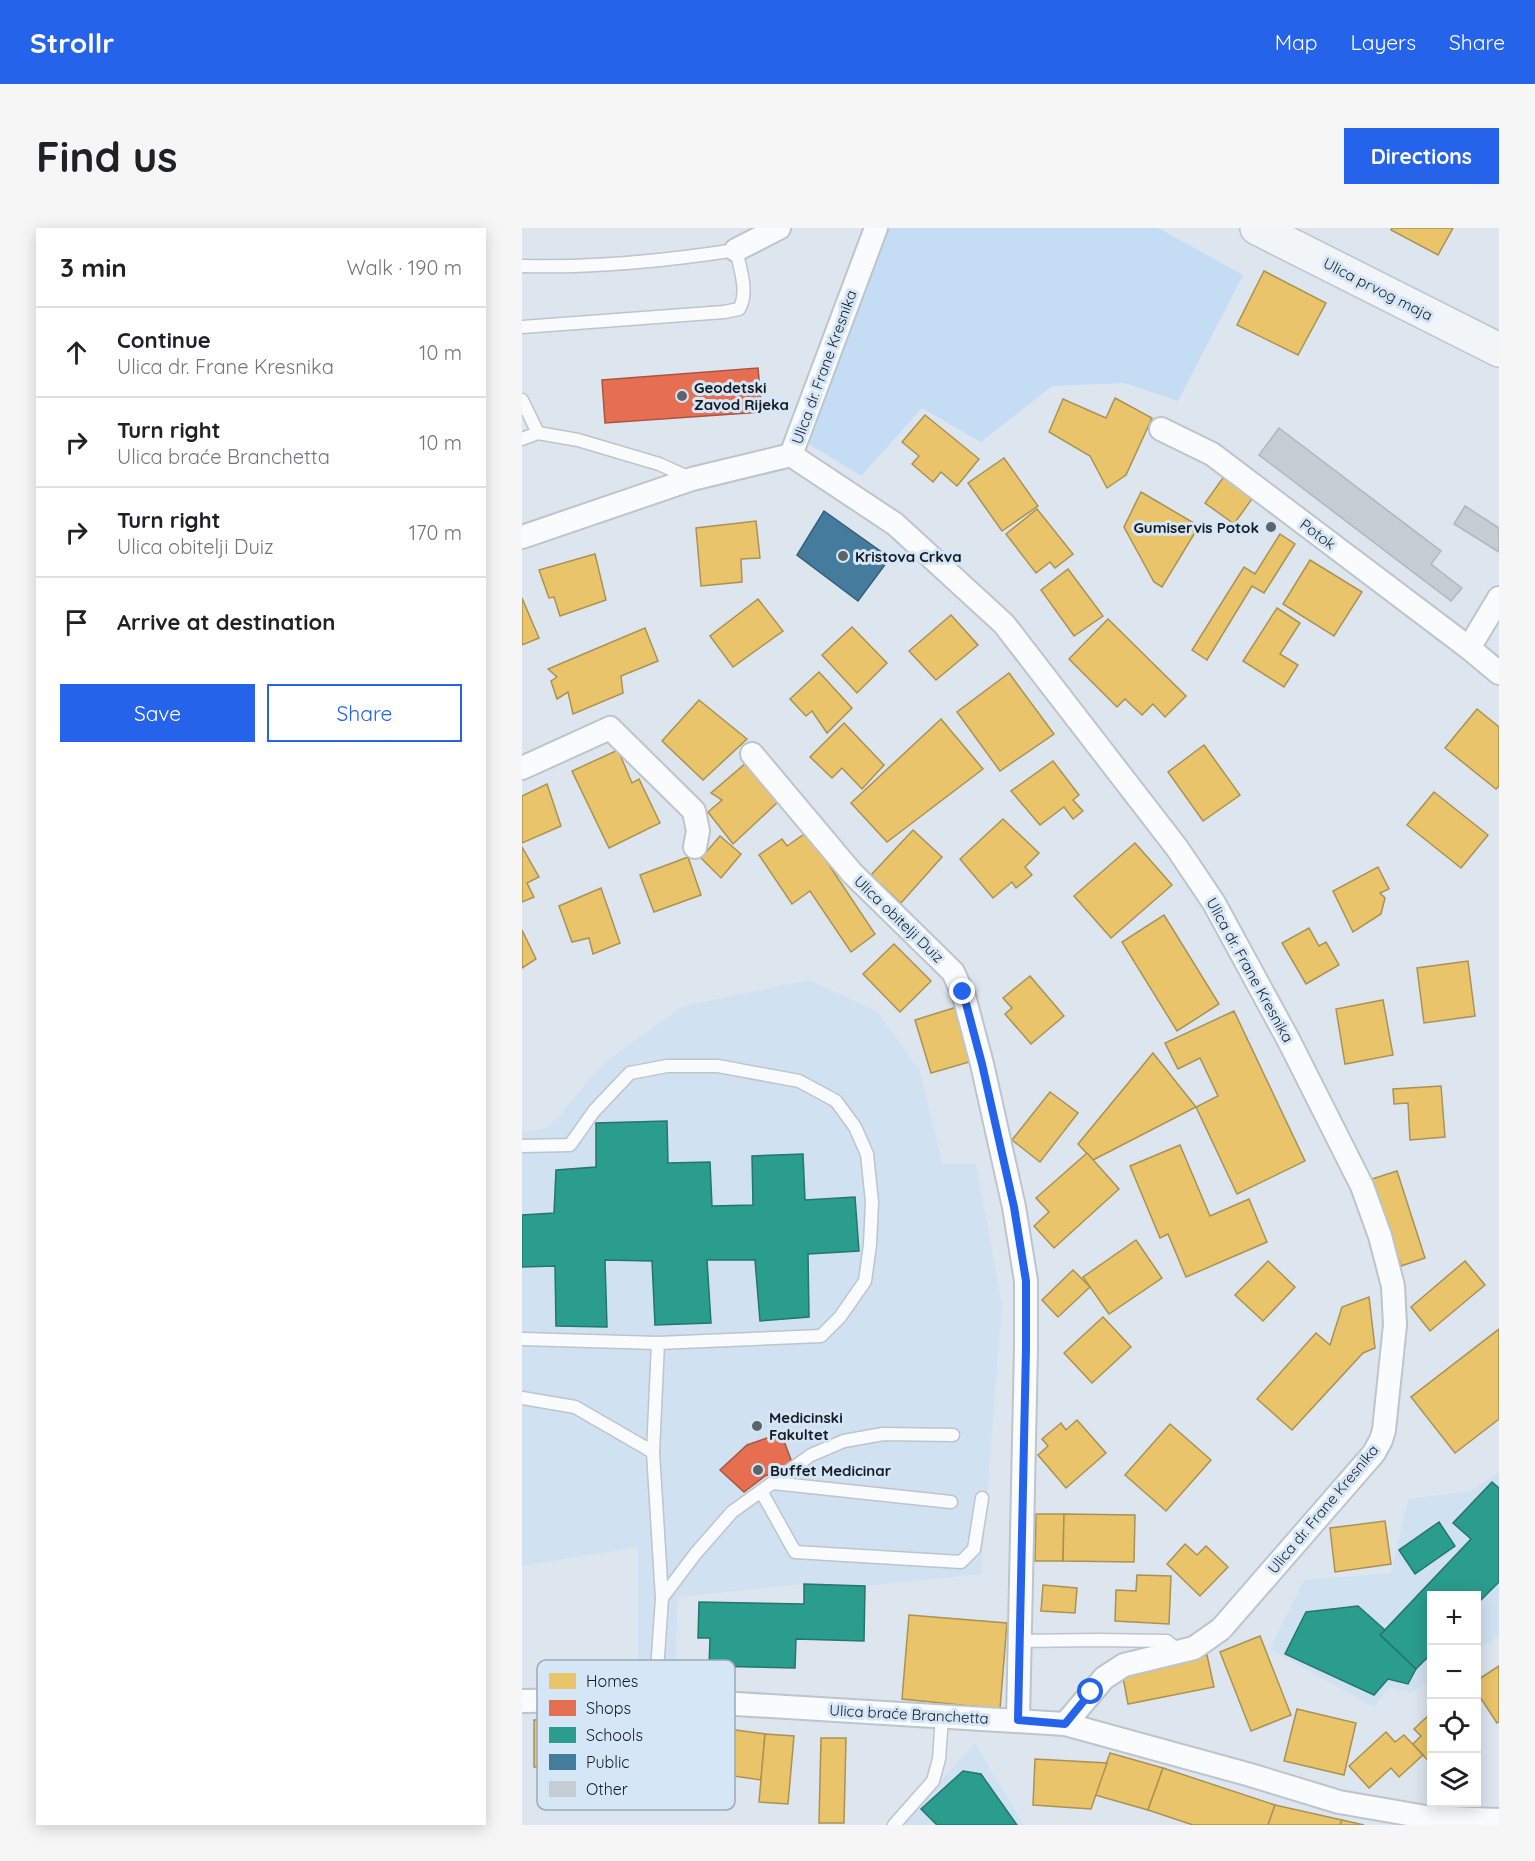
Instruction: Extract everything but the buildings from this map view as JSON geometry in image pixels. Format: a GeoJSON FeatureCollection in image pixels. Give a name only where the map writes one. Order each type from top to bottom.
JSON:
{"type":"FeatureCollection","features":[{"type":"Feature","properties":{"kind":"main road","name":"Ulica prvog maja"},"geometry":{"type":"LineString","coordinates":[[1257,228],[1499,350]]}},
{"type":"Feature","properties":{"kind":"street"},"geometry":{"type":"LineString","coordinates":[[736,250],[779,228]]}},
{"type":"Feature","properties":{"kind":"street","name":"Ulica dr. Frane Kresnika"},"geometry":{"type":"LineString","coordinates":[[876,228],[791,454],[895,524],[1004,624],[1177,848],[1214,903],[1288,1040],[1362,1186],[1380,1236],[1393,1286],[1395,1325],[1382,1440],[1374,1453],[1221,1629],[1194,1648],[1124,1665],[1104,1678],[1065,1724]]}},
{"type":"Feature","properties":{"kind":"street","name":"Potok"},"geometry":{"type":"LineString","coordinates":[[1161,429],[1212,454],[1499,674]]}},
{"type":"Feature","properties":{"kind":"street"},"geometry":{"type":"LineString","coordinates":[[522,537],[692,479],[791,454]]}},
{"type":"Feature","properties":{"kind":"street"},"geometry":{"type":"LineString","coordinates":[[1468,648],[1499,598]]}},
{"type":"Feature","properties":{"kind":"street"},"geometry":{"type":"LineString","coordinates":[[522,768],[610,728],[694,811],[698,831],[695,847]]}},
{"type":"Feature","properties":{"kind":"street","name":"Ulica obitelji Duiz"},"geometry":{"type":"LineString","coordinates":[[752,754],[852,873],[953,972],[964,996],[1012,1196],[1026,1281],[1018,1720]]}},
{"type":"Feature","properties":{"kind":"street","name":"Ulica braće Branchetta"},"geometry":{"type":"LineString","coordinates":[[522,1701],[537,1701]]}},
{"type":"Feature","properties":{"kind":"street","name":"Ulica braće Branchetta"},"geometry":{"type":"LineString","coordinates":[[735,1704],[1065,1724],[1340,1802],[1426,1817],[1499,1820]]}},
{"type":"Feature","properties":{"kind":"lane"},"geometry":{"type":"LineString","coordinates":[[522,266],[570,267],[671,260],[736,250],[742,281],[743,302],[739,309],[522,327]]}},
{"type":"Feature","properties":{"kind":"lane"},"geometry":{"type":"LineString","coordinates":[[522,400],[538,433]]}},
{"type":"Feature","properties":{"kind":"lane"},"geometry":{"type":"LineString","coordinates":[[522,439],[538,433],[578,440],[660,464],[692,479]]}},
{"type":"Feature","properties":{"kind":"lane"},"geometry":{"type":"LineString","coordinates":[[522,1146],[570,1145],[594,1111],[630,1073],[667,1066],[718,1066],[799,1081],[836,1101],[855,1127],[867,1154],[872,1202],[870,1245],[865,1281],[840,1317],[821,1336],[658,1343],[522,1340]]}},
{"type":"Feature","properties":{"kind":"lane"},"geometry":{"type":"LineString","coordinates":[[658,1343],[653,1452],[662,1598],[658,1660]]}},
{"type":"Feature","properties":{"kind":"lane"},"geometry":{"type":"LineString","coordinates":[[522,1398],[575,1407],[653,1452]]}},
{"type":"Feature","properties":{"kind":"lane"},"geometry":{"type":"LineString","coordinates":[[662,1598],[696,1553],[732,1512],[811,1455],[844,1440],[883,1434],[953,1436]]}},
{"type":"Feature","properties":{"kind":"lane"},"geometry":{"type":"LineString","coordinates":[[773,1483],[951,1502]]}},
{"type":"Feature","properties":{"kind":"lane"},"geometry":{"type":"LineString","coordinates":[[761,1491],[795,1552],[961,1562],[974,1549],[982,1498]]}},
{"type":"Feature","properties":{"kind":"lane"},"geometry":{"type":"LineString","coordinates":[[1019,1641],[1167,1641],[1176,1652]]}},
{"type":"Feature","properties":{"kind":"lane"},"geometry":{"type":"LineString","coordinates":[[894,1825],[933,1781],[939,1759],[942,1717]]}},
{"type":"Feature","properties":{"kind":"shaded area"},"geometry":{"type":"Polygon","coordinates":[[[888,228],[1158,228],[1243,275],[1178,401],[1125,383],[1052,386],[981,442],[922,408],[861,476],[807,443],[888,228]]]}},
{"type":"Feature","properties":{"kind":"shaded area","name":"Medicinski Fakultet"},"geometry":{"type":"Polygon","coordinates":[[[808,980],[877,1011],[920,1071],[942,1164],[976,1164],[1002,1305],[981,1574],[865,1586],[804,1584],[678,1597],[676,1660],[638,1660],[638,1547],[522,1566],[522,1132],[548,1128],[605,1062],[683,1006],[808,980]]]}},
{"type":"Feature","properties":{"kind":"shaded area"},"geometry":{"type":"Polygon","coordinates":[[[1499,1472],[1499,1636],[1481,1647],[1481,1591],[1427,1591],[1427,1683],[1412,1692],[1389,1687],[1374,1707],[1270,1649],[1304,1580],[1391,1573],[1408,1499],[1471,1491],[1499,1472]]]}},
{"type":"Feature","properties":{"kind":"shaded area"},"geometry":{"type":"Polygon","coordinates":[[[975,1743],[1024,1825],[900,1825],[975,1743]]]}},
{"type":"Feature","properties":{"kind":"place","name":"Geodetski Zavod Rijeka"},"geometry":{"type":"Point","coordinates":[682,396]}},
{"type":"Feature","properties":{"kind":"place","name":"Gumiservis Potok"},"geometry":{"type":"Point","coordinates":[1271,527]}},
{"type":"Feature","properties":{"kind":"place","name":"Kristova Crkva"},"geometry":{"type":"Point","coordinates":[843,556]}},
{"type":"Feature","properties":{"kind":"place","name":"Medicinski Fakultet"},"geometry":{"type":"Point","coordinates":[757,1426]}},
{"type":"Feature","properties":{"kind":"place","name":"Buffet Medicinar"},"geometry":{"type":"Point","coordinates":[758,1470]}},
{"type":"Feature","properties":{"kind":"route"},"geometry":{"type":"LineString","coordinates":[[963,992],[982,1064],[1014,1207],[1026,1281],[1018,1720],[1065,1724],[1091,1692]]}}]}
